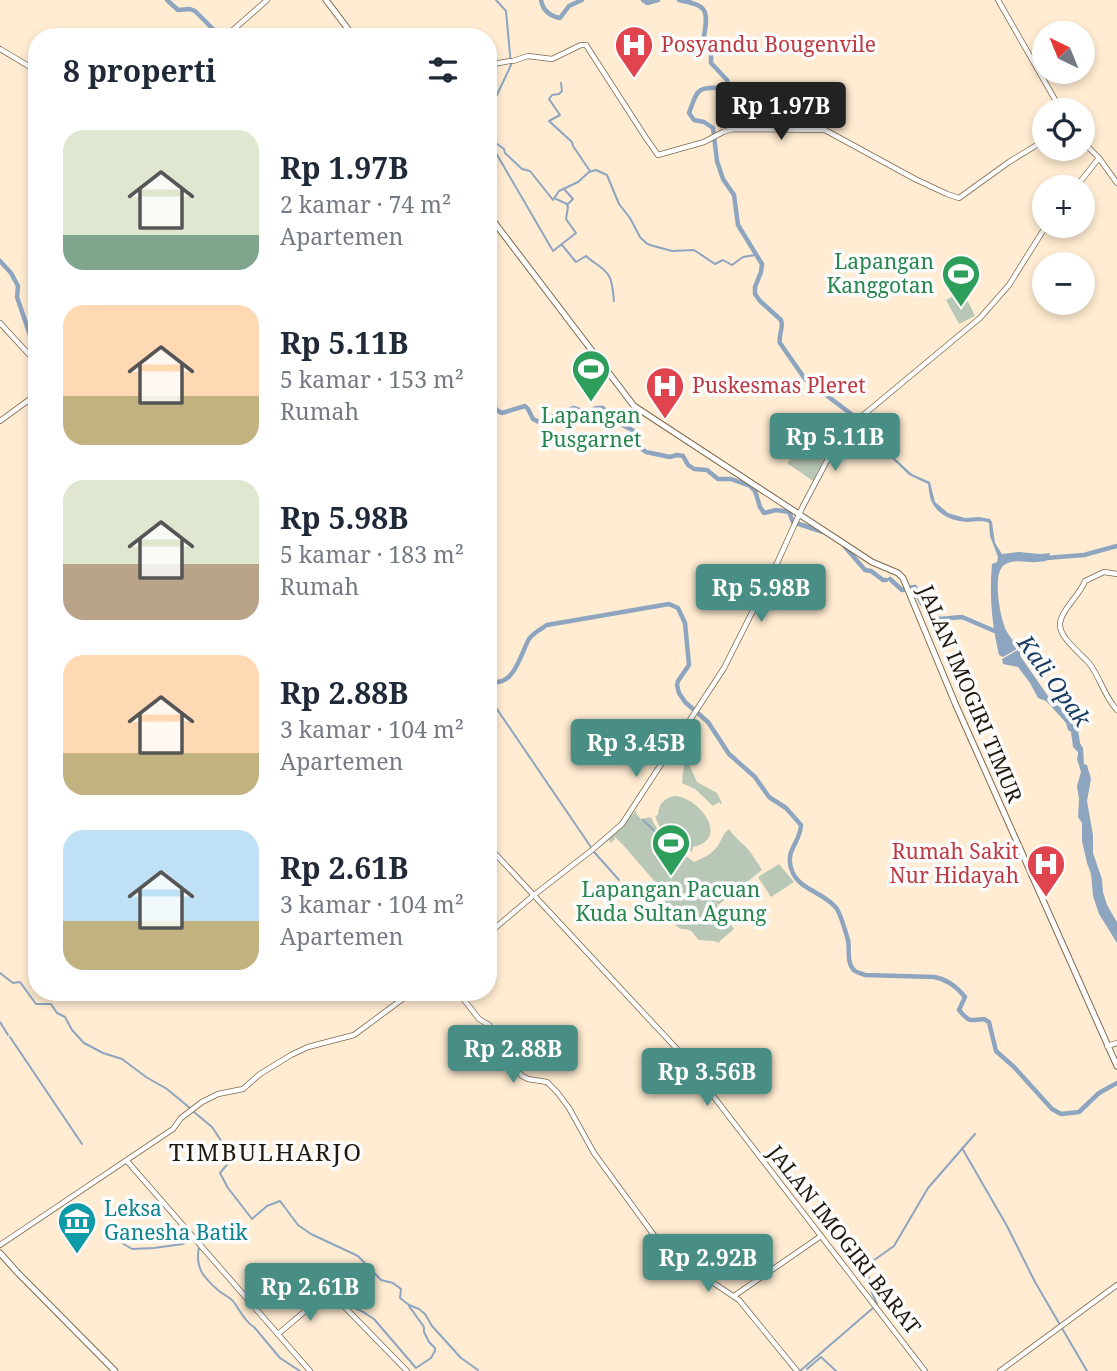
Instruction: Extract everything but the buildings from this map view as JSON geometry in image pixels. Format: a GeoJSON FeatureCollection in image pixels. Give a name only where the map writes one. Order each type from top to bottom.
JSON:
{"type":"FeatureCollection","features":[{"type":"Feature","properties":{"kind":"main road"},"geometry":{"type":"LineString","coordinates":[[235,28],[267,0]]}},
{"type":"Feature","properties":{"kind":"main road"},"geometry":{"type":"LineString","coordinates":[[326,0],[347,28]]}},
{"type":"Feature","properties":{"kind":"main road"},"geometry":{"type":"LineString","coordinates":[[998,0],[1054,98]]}},
{"type":"Feature","properties":{"kind":"main road"},"geometry":{"type":"LineString","coordinates":[[497,63],[528,56],[552,59],[586,45],[659,155],[740,128],[825,130],[915,179],[959,198],[1032,148]]}},
{"type":"Feature","properties":{"kind":"main road"},"geometry":{"type":"LineString","coordinates":[[0,49],[28,66]]}},
{"type":"Feature","properties":{"kind":"main road"},"geometry":{"type":"LineString","coordinates":[[1095,154],[1117,183]]}},
{"type":"Feature","properties":{"kind":"main road"},"geometry":{"type":"LineString","coordinates":[[1086,175],[1099,158]]}},
{"type":"Feature","properties":{"kind":"main road","name":"JALAN IMOGIRI TIMUR"},"geometry":{"type":"LineString","coordinates":[[497,226],[634,406],[797,520],[900,575],[907,584],[955,703],[1117,1066]]}},
{"type":"Feature","properties":{"kind":"main road"},"geometry":{"type":"LineString","coordinates":[[497,926],[622,824],[724,668],[836,443],[844,433],[979,318],[1009,285],[1038,238]]}},
{"type":"Feature","properties":{"kind":"main road"},"geometry":{"type":"LineString","coordinates":[[0,323],[28,353]]}},
{"type":"Feature","properties":{"kind":"main road"},"geometry":{"type":"LineString","coordinates":[[0,421],[28,401]]}},
{"type":"Feature","properties":{"kind":"main road"},"geometry":{"type":"LineString","coordinates":[[1117,574],[1106,572],[1085,581],[1061,619],[1060,626],[1064,636],[1090,665],[1117,710]]}},
{"type":"Feature","properties":{"kind":"main road","name":"JALAN IMOGIRI BARAT"},"geometry":{"type":"LineString","coordinates":[[497,856],[677,1049],[925,1371]]}},
{"type":"Feature","properties":{"kind":"main road"},"geometry":{"type":"LineString","coordinates":[[0,1245],[173,1129],[181,1118],[194,1108],[218,1094],[244,1088],[260,1074],[294,1053],[363,1030],[400,1001]]}},
{"type":"Feature","properties":{"kind":"main road"},"geometry":{"type":"LineString","coordinates":[[465,1001],[480,1020],[489,1026],[497,1045],[522,1076],[547,1082],[561,1097],[594,1153],[672,1260],[706,1278],[742,1303],[797,1371]]}},
{"type":"Feature","properties":{"kind":"main road"},"geometry":{"type":"LineString","coordinates":[[1107,1046],[1117,1043]]}},
{"type":"Feature","properties":{"kind":"main road"},"geometry":{"type":"LineString","coordinates":[[127,1161],[310,1371]]}},
{"type":"Feature","properties":{"kind":"main road"},"geometry":{"type":"LineString","coordinates":[[734,1296],[821,1236]]}},
{"type":"Feature","properties":{"kind":"main road"},"geometry":{"type":"LineString","coordinates":[[0,1252],[115,1371]]}},
{"type":"Feature","properties":{"kind":"main road"},"geometry":{"type":"LineString","coordinates":[[1000,1371],[1117,1285]]}},
{"type":"Feature","properties":{"kind":"main road"},"geometry":{"type":"LineString","coordinates":[[278,1334],[330,1291],[407,1371]]}},
{"type":"Feature","properties":{"kind":"green space","name":"Lapangan Kanggotan"},"geometry":{"type":"Polygon","coordinates":[[[963,291],[975,316],[959,324],[946,300],[963,291]]]}},
{"type":"Feature","properties":{"kind":"green space"},"geometry":{"type":"Polygon","coordinates":[[[809,449],[824,459],[813,481],[787,463],[799,450],[809,449]]]}},
{"type":"Feature","properties":{"kind":"green space"},"geometry":{"type":"Polygon","coordinates":[[[686,757],[697,782],[717,793],[721,804],[720,802],[713,806],[695,789],[682,783],[686,757]]]}},
{"type":"Feature","properties":{"kind":"green space"},"geometry":{"type":"Polygon","coordinates":[[[674,796],[693,803],[707,818],[710,827],[710,836],[704,843],[693,847],[692,852],[669,839],[655,816],[658,815],[662,802],[674,796]]]}},
{"type":"Feature","properties":{"kind":"green space"},"geometry":{"type":"Polygon","coordinates":[[[636,810],[641,819],[651,817],[664,838],[694,862],[713,851],[729,829],[748,849],[762,870],[718,905],[708,892],[734,929],[719,943],[699,940],[690,931],[675,925],[670,917],[672,915],[663,904],[665,902],[662,890],[614,836],[615,839],[611,843],[609,840],[594,850],[636,810]]]}},
{"type":"Feature","properties":{"kind":"green space"},"geometry":{"type":"Polygon","coordinates":[[[779,864],[794,882],[771,897],[758,877],[779,864]]]}},
{"type":"Feature","properties":{"kind":"water"},"geometry":{"type":"Polygon","coordinates":[[[855,414],[865,423],[875,440],[912,474],[930,482],[935,502],[948,513],[965,518],[990,519],[995,543],[1002,554],[1050,553],[1048,560],[1012,562],[1000,570],[998,596],[1001,616],[1007,632],[1020,647],[1003,657],[999,655],[991,587],[992,564],[997,562],[998,557],[990,536],[989,523],[951,519],[941,513],[931,500],[928,484],[909,475],[867,434],[855,414]]]}},
{"type":"Feature","properties":{"kind":"water"},"geometry":{"type":"Polygon","coordinates":[[[1021,648],[1024,651],[1020,654],[1021,657],[1050,699],[1078,729],[1084,764],[1087,765],[1091,779],[1087,801],[1093,853],[1107,905],[1117,922],[1117,943],[1099,914],[1093,896],[1091,874],[1082,841],[1082,823],[1078,817],[1077,786],[1081,772],[1071,732],[1046,701],[1038,698],[1018,667],[1003,664],[1002,659],[1021,648]]]}},
{"type":"Feature","properties":{"kind":"waterway"},"geometry":{"type":"LineString","coordinates":[[167,0],[178,10],[195,11],[212,28]]}},
{"type":"Feature","properties":{"kind":"waterway"},"geometry":{"type":"LineString","coordinates":[[496,0],[506,11],[511,65],[497,95]]}},
{"type":"Feature","properties":{"kind":"waterway"},"geometry":{"type":"LineString","coordinates":[[541,0],[548,12],[560,18],[569,6],[582,0]]}},
{"type":"Feature","properties":{"kind":"waterway"},"geometry":{"type":"LineString","coordinates":[[643,0],[647,3],[658,0]]}},
{"type":"Feature","properties":{"kind":"waterway"},"geometry":{"type":"LineString","coordinates":[[679,0],[695,4],[704,10],[704,36],[711,48],[711,63],[728,83],[723,88],[700,91],[694,98],[689,113],[694,120],[713,128],[717,161],[723,179],[734,195],[738,225],[762,264],[755,294],[781,320],[780,343],[805,379],[859,420]]}},
{"type":"Feature","properties":{"kind":"waterway"},"geometry":{"type":"LineString","coordinates":[[561,83],[562,91],[549,99],[560,115],[549,121],[572,142],[590,171]]}},
{"type":"Feature","properties":{"kind":"waterway"},"geometry":{"type":"LineString","coordinates":[[497,144],[522,169],[530,171],[553,200],[559,191],[578,182],[589,172],[596,170],[607,175],[619,204],[640,237],[650,245],[672,251],[694,250],[715,264],[723,260],[732,265],[743,257],[755,255]]}},
{"type":"Feature","properties":{"kind":"waterway"},"geometry":{"type":"LineString","coordinates":[[497,155],[553,251],[576,233],[566,219],[567,205],[573,199],[564,189]]}},
{"type":"Feature","properties":{"kind":"waterway"},"geometry":{"type":"LineString","coordinates":[[556,199],[567,204]]}},
{"type":"Feature","properties":{"kind":"waterway"},"geometry":{"type":"LineString","coordinates":[[562,245],[576,262],[586,256],[604,270],[611,282],[614,301]]}},
{"type":"Feature","properties":{"kind":"waterway"},"geometry":{"type":"LineString","coordinates":[[0,261],[18,286],[17,297],[28,329]]}},
{"type":"Feature","properties":{"kind":"waterway"},"geometry":{"type":"LineString","coordinates":[[497,410],[502,413],[525,406],[533,419],[539,422],[573,408],[586,412],[603,408],[617,422],[634,431],[646,452],[670,457],[683,456],[694,469],[707,470],[718,479],[731,479],[750,486],[755,491],[764,513],[776,510],[789,512],[793,522],[823,532]]}},
{"type":"Feature","properties":{"kind":"waterway","name":"Kali Opak"},"geometry":{"type":"LineString","coordinates":[[1046,558],[1084,555],[1117,546]]}},
{"type":"Feature","properties":{"kind":"waterway"},"geometry":{"type":"LineString","coordinates":[[845,547],[865,570],[886,580]]}},
{"type":"Feature","properties":{"kind":"waterway"},"geometry":{"type":"LineString","coordinates":[[890,579],[902,590],[907,589]]}},
{"type":"Feature","properties":{"kind":"waterway"},"geometry":{"type":"LineString","coordinates":[[909,588],[915,587],[918,595]]}},
{"type":"Feature","properties":{"kind":"waterway"},"geometry":{"type":"LineString","coordinates":[[918,596],[922,604],[939,619],[962,617],[997,632]]}},
{"type":"Feature","properties":{"kind":"waterway"},"geometry":{"type":"LineString","coordinates":[[497,682],[510,676],[529,639],[547,625],[669,604],[678,608],[685,623],[689,665],[678,681],[679,693],[685,702],[708,722],[729,754],[755,777],[769,797],[786,808],[801,825],[791,852],[792,871],[800,883],[837,909],[848,940],[852,968],[865,975],[934,977],[951,984],[965,997],[959,1010],[970,1020],[984,1019],[989,1022],[996,1051],[1052,1109],[1061,1114],[1079,1112],[1099,1093],[1117,1083]]}},
{"type":"Feature","properties":{"kind":"waterway"},"geometry":{"type":"LineString","coordinates":[[497,709],[595,853],[619,880]]}},
{"type":"Feature","properties":{"kind":"waterway"},"geometry":{"type":"LineString","coordinates":[[643,820],[678,850]]}},
{"type":"Feature","properties":{"kind":"waterway"},"geometry":{"type":"LineString","coordinates":[[0,973],[13,983],[20,982],[28,993]]}},
{"type":"Feature","properties":{"kind":"waterway"},"geometry":{"type":"LineString","coordinates":[[34,1001],[36,1004],[51,1004],[57,1013],[65,1017],[84,1043],[122,1059],[190,1108]]}},
{"type":"Feature","properties":{"kind":"waterway"},"geometry":{"type":"LineString","coordinates":[[0,1022],[8,1035]]}},
{"type":"Feature","properties":{"kind":"waterway"},"geometry":{"type":"LineString","coordinates":[[10,1037],[82,1144]]}},
{"type":"Feature","properties":{"kind":"waterway"},"geometry":{"type":"LineString","coordinates":[[194,1112],[212,1127],[222,1142],[231,1147],[235,1155],[220,1173],[252,1219],[267,1206],[280,1201],[298,1225],[358,1256],[381,1280],[393,1283],[401,1289],[400,1298],[425,1314],[432,1326],[461,1358],[478,1370]]}},
{"type":"Feature","properties":{"kind":"waterway"},"geometry":{"type":"LineString","coordinates":[[877,1304],[870,1288],[867,1265],[894,1246],[928,1188],[975,1134]]}},
{"type":"Feature","properties":{"kind":"waterway"},"geometry":{"type":"LineString","coordinates":[[962,1148],[1087,1371]]}},
{"type":"Feature","properties":{"kind":"waterway"},"geometry":{"type":"LineString","coordinates":[[122,1243],[132,1249],[154,1248],[183,1244],[190,1237]]}},
{"type":"Feature","properties":{"kind":"waterway"},"geometry":{"type":"LineString","coordinates":[[199,1247],[199,1266],[205,1276],[233,1301],[245,1319],[280,1358],[300,1371]]}},
{"type":"Feature","properties":{"kind":"waterway"},"geometry":{"type":"LineString","coordinates":[[354,1308],[374,1319],[416,1368],[431,1358],[435,1348],[409,1306]]}},
{"type":"Feature","properties":{"kind":"waterway"},"geometry":{"type":"LineString","coordinates":[[800,1371],[873,1308]]}},
{"type":"Feature","properties":{"kind":"waterway"},"geometry":{"type":"LineString","coordinates":[[807,1369],[821,1357],[836,1371]]}},
{"type":"Feature","properties":{"kind":"place","name":"Posyandu Bougenvile"},"geometry":{"type":"Point","coordinates":[634,79]}},
{"type":"Feature","properties":{"kind":"place","name":"Lapangan Kanggotan"},"geometry":{"type":"Point","coordinates":[961,308]}},
{"type":"Feature","properties":{"kind":"place","name":"Lapangan Pusgarnet"},"geometry":{"type":"Point","coordinates":[591,403]}},
{"type":"Feature","properties":{"kind":"place","name":"Puskesmas Pleret"},"geometry":{"type":"Point","coordinates":[665,420]}},
{"type":"Feature","properties":{"kind":"place","name":"Lapangan Pacuan Kuda Sultan Agung"},"geometry":{"type":"Point","coordinates":[671,877]}},
{"type":"Feature","properties":{"kind":"place","name":"Rumah Sakit Nur Hidayah"},"geometry":{"type":"Point","coordinates":[1046,898]}},
{"type":"Feature","properties":{"kind":"place","name":"Leksa Ganesha Batik"},"geometry":{"type":"Point","coordinates":[77,1255]}},
{"type":"Feature","properties":{"kind":"district","name":"TIMBULHARJO"},"geometry":{"type":"Point","coordinates":[266,1153]}}]}
